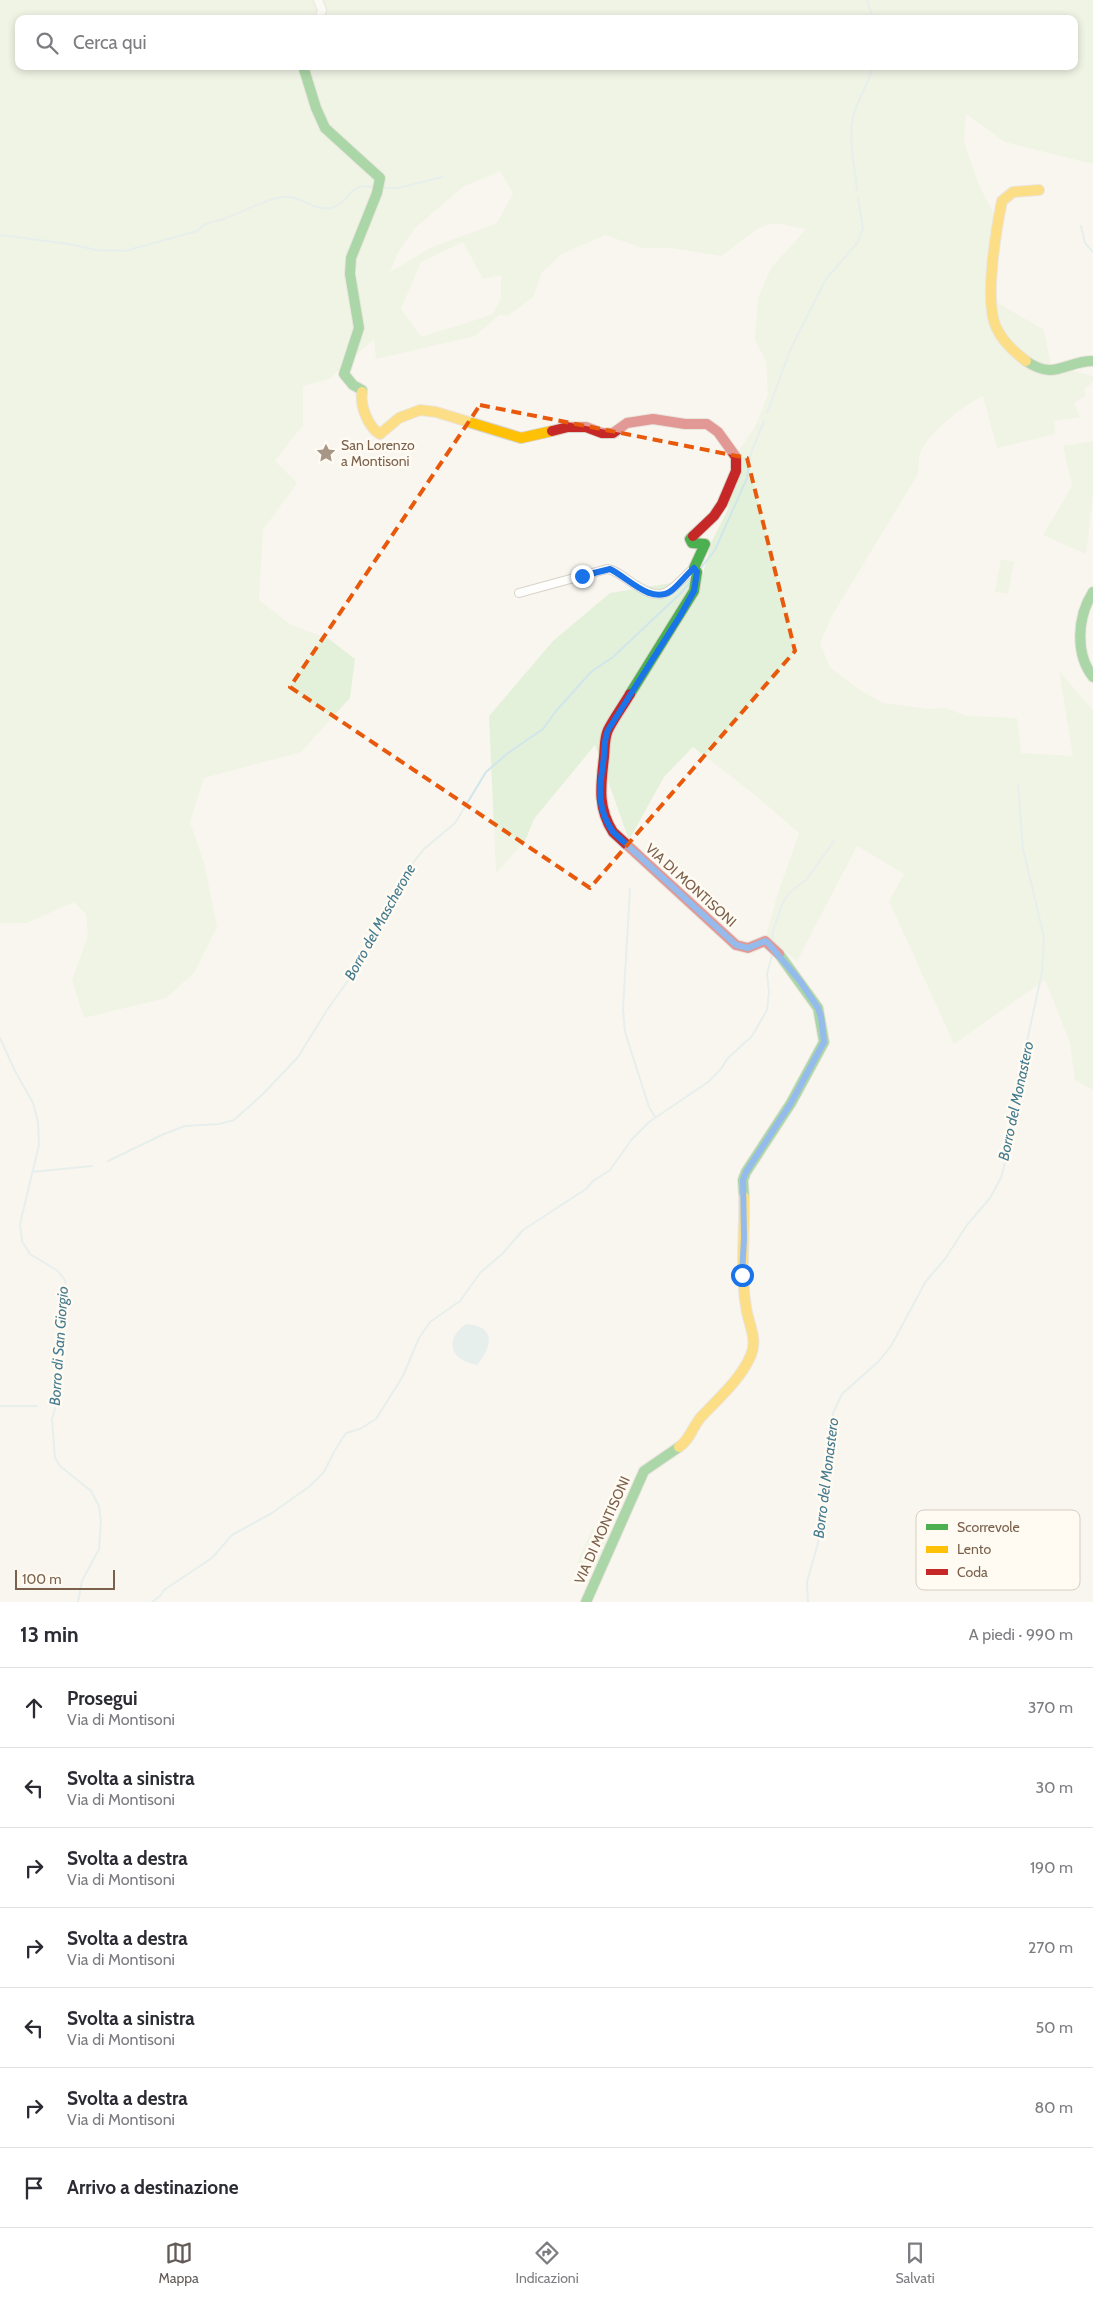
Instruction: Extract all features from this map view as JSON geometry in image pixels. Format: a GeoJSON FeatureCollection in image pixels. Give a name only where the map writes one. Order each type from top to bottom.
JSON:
{"type":"FeatureCollection","features":[{"type":"Feature","properties":{"kind":"street"},"geometry":{"type":"LineString","coordinates":[[318,0],[322,10],[320,15]]}},
{"type":"Feature","properties":{"kind":"street","name":"VIA DI MONTISONI"},"geometry":{"type":"LineString","coordinates":[[303,70],[325,128],[346,148],[371,167],[380,178],[378,192],[351,258],[350,274],[359,328],[344,374],[353,385],[362,390],[360,402],[375,431],[380,434],[399,418],[420,410],[436,412],[521,438],[568,427],[586,427],[602,433],[613,433],[627,423],[653,419],[685,424],[707,424],[721,435],[736,457],[736,471],[722,504],[714,516],[690,539],[692,543],[699,542],[705,544],[694,568],[670,592],[658,595],[647,592],[607,568],[519,593]]}},
{"type":"Feature","properties":{"kind":"street"},"geometry":{"type":"LineString","coordinates":[[1039,190],[1007,194],[1002,201],[992,297],[993,320],[1002,339],[1025,359],[1042,370],[1052,372],[1079,361],[1093,361]]}},
{"type":"Feature","properties":{"kind":"street","name":"VIA DI MONTISONI"},"geometry":{"type":"LineString","coordinates":[[586,1602],[644,1471],[684,1444],[693,1426],[722,1397],[748,1362],[754,1342],[746,1309],[742,1275],[744,1238],[743,1180],[751,1164],[791,1103],[824,1042],[818,1008],[777,951],[765,941],[748,948],[736,945],[613,832],[602,813],[599,795],[604,740],[608,730],[694,591],[697,572],[694,568]]}},
{"type":"Feature","properties":{"kind":"street"},"geometry":{"type":"LineString","coordinates":[[1093,592],[1088,598],[1084,612],[1082,649],[1083,661],[1093,677]]}},
{"type":"Feature","properties":{"kind":"highlighted area"},"geometry":{"type":"Polygon","coordinates":[[[480,405],[747,458],[795,651],[590,888],[290,687],[480,405]]]}},
{"type":"Feature","properties":{"kind":"green space"},"geometry":{"type":"Polygon","coordinates":[[[0,0],[1093,0],[1093,164],[1005,142],[966,114],[964,141],[979,185],[1000,226],[993,300],[1044,330],[1051,365],[1093,376],[1093,382],[1084,389],[1086,395],[1074,403],[1080,417],[1054,421],[1055,434],[997,448],[983,396],[967,405],[949,419],[925,444],[919,459],[918,474],[833,614],[820,643],[830,667],[860,690],[883,703],[928,709],[946,708],[967,716],[1017,718],[1021,753],[1073,756],[1059,671],[1093,710],[1093,1090],[1075,1080],[1070,1043],[1045,980],[954,1044],[889,901],[904,874],[857,846],[797,961],[766,936],[777,896],[799,833],[755,795],[693,747],[664,777],[629,840],[595,745],[534,819],[525,841],[496,873],[489,716],[553,641],[610,593],[702,578],[711,543],[728,509],[736,454],[755,427],[768,394],[766,361],[755,340],[758,298],[771,268],[806,229],[782,224],[763,226],[721,256],[671,248],[642,248],[605,235],[562,254],[542,272],[533,297],[509,315],[499,315],[475,336],[376,359],[374,339],[329,379],[303,386],[303,425],[275,461],[297,483],[263,530],[259,600],[291,625],[329,639],[355,659],[350,698],[301,752],[204,778],[190,822],[204,863],[217,927],[194,973],[166,998],[84,1018],[72,980],[88,936],[86,914],[74,902],[27,923],[0,923],[0,0]],[[500,171],[463,187],[415,228],[397,254],[390,272],[432,247],[497,223],[513,193],[500,171]],[[463,242],[421,262],[401,309],[421,337],[491,315],[501,299],[501,275],[483,279],[463,242]]]}},
{"type":"Feature","properties":{"kind":"green space"},"geometry":{"type":"Polygon","coordinates":[[[1093,441],[1093,496],[1086,554],[1043,535],[1072,486],[1063,446],[1093,441]]]}},
{"type":"Feature","properties":{"kind":"green space"},"geometry":{"type":"Polygon","coordinates":[[[1001,559],[1014,562],[1008,594],[995,592],[1001,559]]]}},
{"type":"Feature","properties":{"kind":"green space"},"geometry":{"type":"Polygon","coordinates":[[[592,1529],[609,1536],[594,1570],[577,1563],[592,1529]]]}},
{"type":"Feature","properties":{"kind":"shaded area"},"geometry":{"type":"Polygon","coordinates":[[[466,1324],[483,1329],[489,1338],[486,1351],[477,1365],[461,1359],[453,1349],[454,1337],[466,1324]]]}},
{"type":"Feature","properties":{"kind":"waterway","name":"Borro del Mascherone"},"geometry":{"type":"LineString","coordinates":[[867,0],[872,15]]}},
{"type":"Feature","properties":{"kind":"waterway","name":"Borro del Mascherone"},"geometry":{"type":"LineString","coordinates":[[857,190],[852,144],[853,117],[872,70]]}},
{"type":"Feature","properties":{"kind":"waterway"},"geometry":{"type":"LineString","coordinates":[[383,188],[398,188],[442,177]]}},
{"type":"Feature","properties":{"kind":"waterway"},"geometry":{"type":"LineString","coordinates":[[0,235],[69,244],[97,250],[125,251],[197,231],[208,223],[224,219],[275,199],[290,197],[320,208],[331,208],[342,202],[353,190],[365,186],[373,187]]}},
{"type":"Feature","properties":{"kind":"waterway","name":"Borro del Mascherone"},"geometry":{"type":"LineString","coordinates":[[767,413],[791,348],[826,279],[858,242],[863,228],[858,198]]}},
{"type":"Feature","properties":{"kind":"waterway"},"geometry":{"type":"LineString","coordinates":[[1081,226],[1085,243],[1093,252]]}},
{"type":"Feature","properties":{"kind":"waterway","name":"Borro del Mascherone"},"geometry":{"type":"LineString","coordinates":[[700,569],[715,550],[747,478],[751,453],[764,421]]}},
{"type":"Feature","properties":{"kind":"waterway","name":"Borro del Mascherone"},"geometry":{"type":"LineString","coordinates":[[108,1161],[185,1126],[219,1124],[234,1120],[263,1094],[298,1057],[327,1010],[352,975],[361,957],[377,935],[404,874],[424,849],[455,823],[486,772],[508,753],[543,729],[556,711],[591,672],[613,657],[682,592],[691,581]]}},
{"type":"Feature","properties":{"kind":"waterway","name":"Borro del Monastero"},"geometry":{"type":"LineString","coordinates":[[808,1602],[807,1582],[821,1532],[833,1413],[842,1394],[879,1361],[891,1346],[926,1281],[945,1259],[967,1225],[990,1198],[1001,1178],[1006,1159],[1013,1110],[1019,1091],[1026,1046],[1042,972],[1044,937],[1023,849],[1018,785]]}},
{"type":"Feature","properties":{"kind":"waterway"},"geometry":{"type":"LineString","coordinates":[[772,942],[773,931],[783,902],[790,892],[806,880],[834,841]]}},
{"type":"Feature","properties":{"kind":"waterway"},"geometry":{"type":"LineString","coordinates":[[630,889],[623,1009],[625,1032],[649,1107],[655,1117]]}},
{"type":"Feature","properties":{"kind":"waterway"},"geometry":{"type":"LineString","coordinates":[[152,1602],[164,1590],[212,1558],[232,1535],[272,1513],[310,1486],[324,1472],[346,1433],[360,1429],[376,1419],[403,1376],[419,1338],[430,1322],[460,1301],[480,1273],[503,1253],[523,1230],[586,1189],[593,1181],[610,1170],[632,1139],[649,1122],[708,1082],[721,1069],[727,1059],[752,1036],[767,1010],[769,992],[767,974],[773,952]]}},
{"type":"Feature","properties":{"kind":"waterway","name":"Borro di San Giorgio"},"geometry":{"type":"LineString","coordinates":[[0,1038],[14,1069],[33,1103],[38,1122],[39,1145],[20,1224],[22,1241],[30,1254],[58,1271],[65,1280],[66,1288],[59,1324],[57,1402],[52,1419],[55,1458],[60,1466],[91,1491],[99,1506],[101,1521],[99,1549],[82,1581],[78,1602]]}},
{"type":"Feature","properties":{"kind":"waterway","name":"Borro del Mascherone"},"geometry":{"type":"LineString","coordinates":[[32,1172],[92,1166]]}},
{"type":"Feature","properties":{"kind":"waterway","name":"Borro di San Giorgio"},"geometry":{"type":"LineString","coordinates":[[49,1405],[56,1405]]}},
{"type":"Feature","properties":{"kind":"waterway"},"geometry":{"type":"LineString","coordinates":[[0,1406],[37,1406]]}},
{"type":"Feature","properties":{"kind":"traffic: fast"},"geometry":{"type":"LineString","coordinates":[[304,70],[316,108],[325,128],[380,178],[377,193],[351,258],[350,274],[359,328],[344,374],[362,392]]}},
{"type":"Feature","properties":{"kind":"traffic: fast"},"geometry":{"type":"LineString","coordinates":[[1026,361],[1036,367],[1053,370],[1093,361]]}},
{"type":"Feature","properties":{"kind":"traffic: fast"},"geometry":{"type":"LineString","coordinates":[[630,694],[694,591],[697,572],[694,568],[705,544],[692,543],[690,539],[693,536]]}},
{"type":"Feature","properties":{"kind":"traffic: fast"},"geometry":{"type":"LineString","coordinates":[[1093,592],[1084,613],[1080,635],[1083,658],[1093,677]]}},
{"type":"Feature","properties":{"kind":"traffic: fast"},"geometry":{"type":"LineString","coordinates":[[744,1197],[743,1180],[746,1172],[791,1103],[824,1042],[818,1008],[779,954]]}},
{"type":"Feature","properties":{"kind":"traffic: fast"},"geometry":{"type":"LineString","coordinates":[[586,1602],[644,1471],[679,1447]]}},
{"type":"Feature","properties":{"kind":"traffic: slow"},"geometry":{"type":"LineString","coordinates":[[1026,361],[1009,346],[996,327],[991,300],[992,265],[1002,201],[1013,192],[1039,190]]}},
{"type":"Feature","properties":{"kind":"traffic: slow"},"geometry":{"type":"LineString","coordinates":[[362,392],[362,403],[366,416],[380,434],[399,418],[420,410],[436,412],[521,438],[552,431]]}},
{"type":"Feature","properties":{"kind":"traffic: slow"},"geometry":{"type":"LineString","coordinates":[[679,1447],[686,1441],[701,1417],[735,1380],[747,1364],[753,1349],[753,1337],[746,1307],[743,1279],[744,1197]]}},
{"type":"Feature","properties":{"kind":"traffic: jam"},"geometry":{"type":"LineString","coordinates":[[552,431],[568,427],[586,427],[602,433],[613,433],[627,423],[653,419],[685,424],[707,424],[718,432],[736,457],[736,471],[722,504],[714,516],[693,536]]}},
{"type":"Feature","properties":{"kind":"traffic: jam"},"geometry":{"type":"LineString","coordinates":[[630,694],[610,726],[605,740],[601,796],[604,814],[613,832],[736,945],[748,948],[765,941],[779,954]]}},
{"type":"Feature","properties":{"kind":"place","name":"San Lorenzo a Montisoni"},"geometry":{"type":"Point","coordinates":[326,453]}},
{"type":"Feature","properties":{"kind":"route"},"geometry":{"type":"LineString","coordinates":[[582,576],[607,568],[642,589],[658,595],[670,592],[694,568],[697,572],[694,591],[608,730],[604,740],[599,785],[602,813],[613,832],[736,945],[748,948],[765,941],[777,951],[810,995],[821,1017],[824,1042],[791,1103],[746,1172],[743,1180],[744,1238],[742,1275]]}}]}
